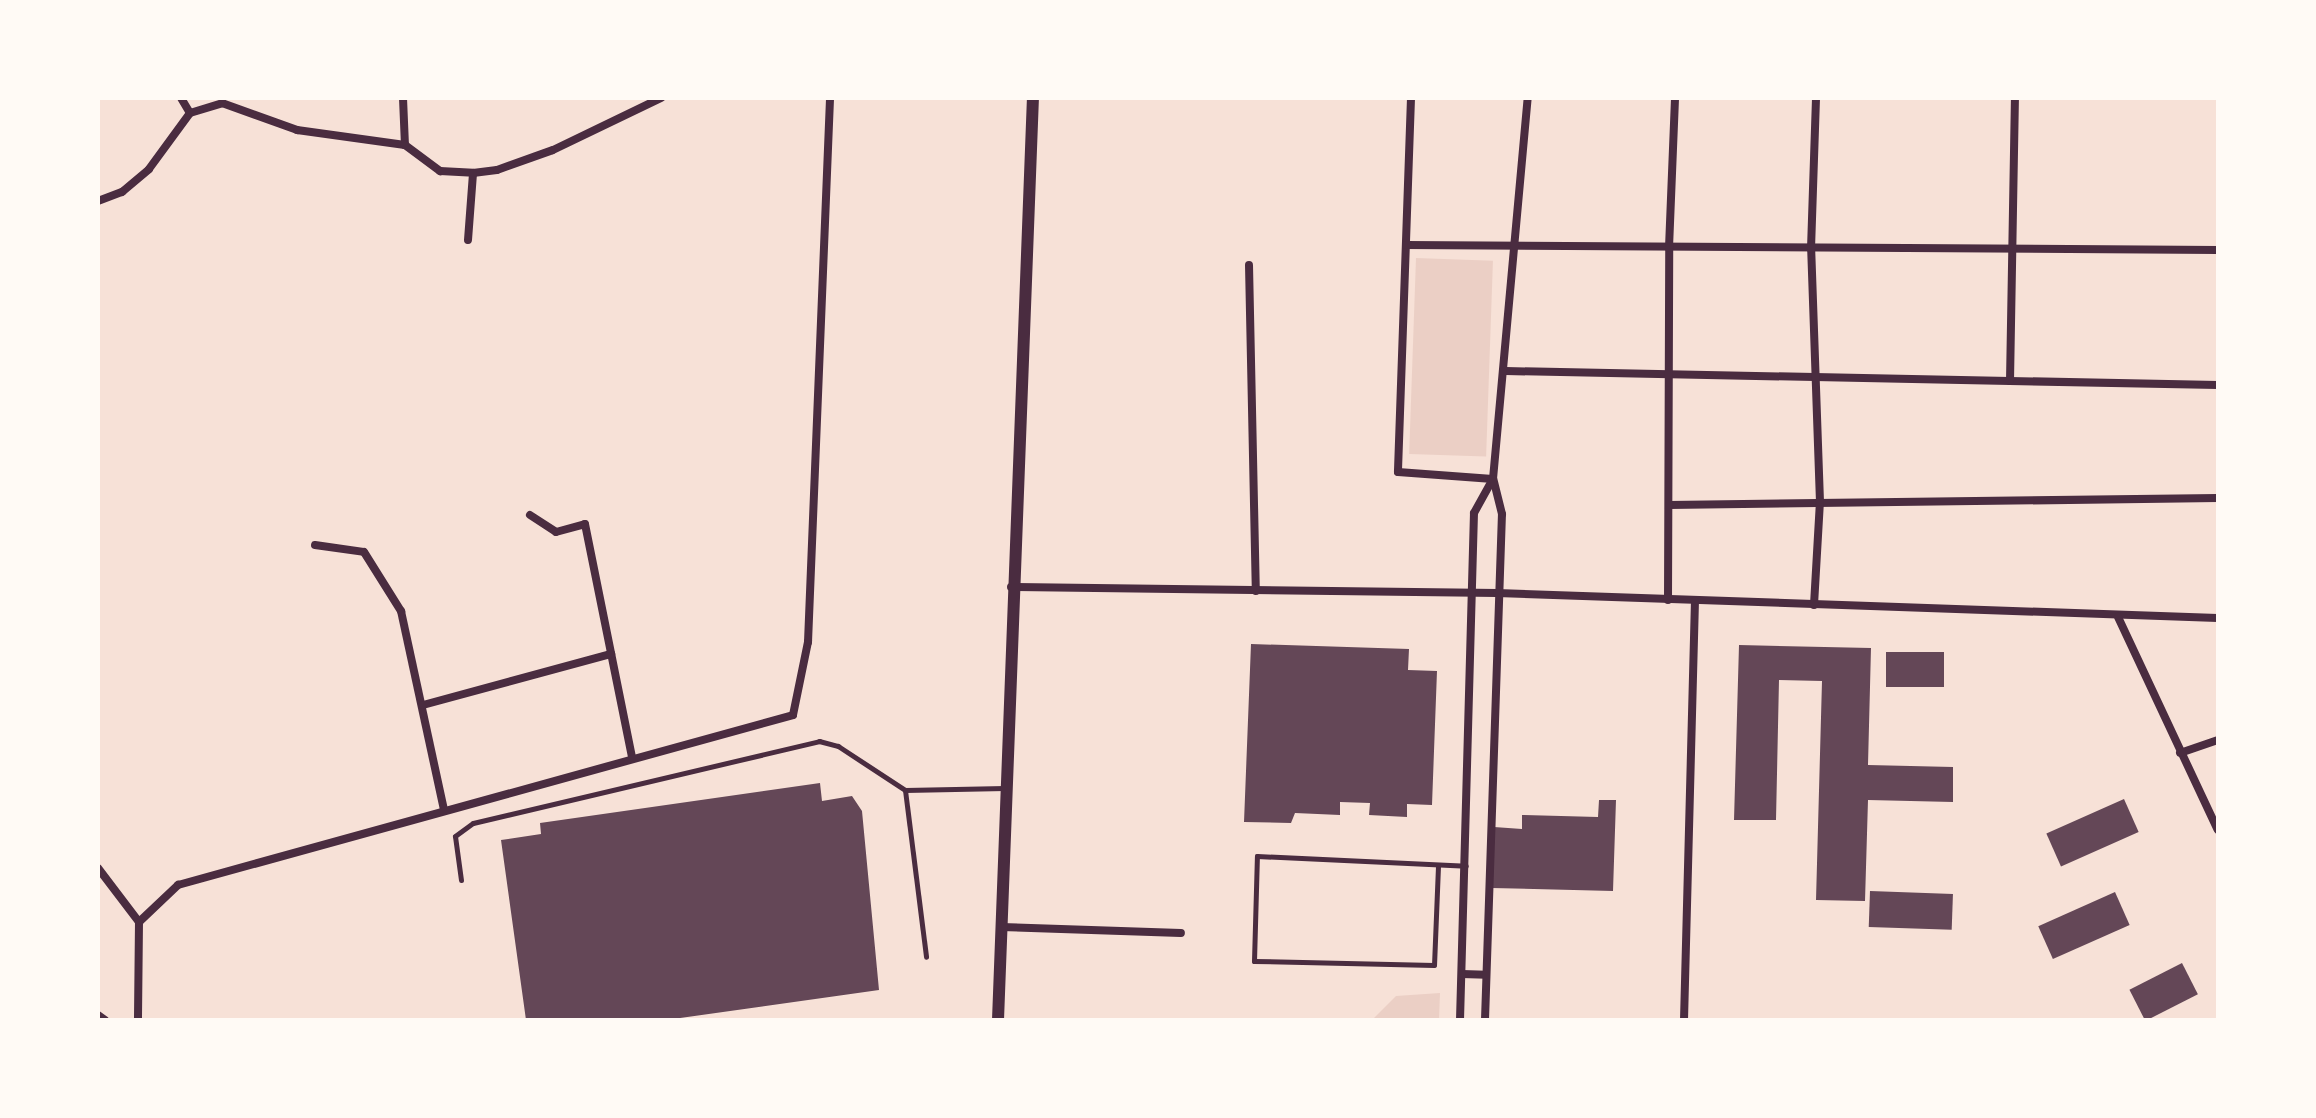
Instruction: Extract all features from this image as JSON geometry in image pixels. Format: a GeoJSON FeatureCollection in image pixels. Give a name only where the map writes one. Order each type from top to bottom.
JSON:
{"type":"FeatureCollection","features":[{"type":"Feature","properties":{"kind":"street"},"geometry":{"type":"LineString","coordinates":[[181,98],[190,113]]}},
{"type":"Feature","properties":{"kind":"street"},"geometry":{"type":"LineString","coordinates":[[403,98],[405,145]]}},
{"type":"Feature","properties":{"kind":"street"},"geometry":{"type":"LineString","coordinates":[[98,201],[122,192],[149,169],[190,113],[223,100],[297,130],[405,145],[440,171],[473,173],[497,170],[553,150],[661,98]]}},
{"type":"Feature","properties":{"kind":"street"},"geometry":{"type":"LineString","coordinates":[[139,922],[178,885],[632,757],[793,715],[808,642],[830,98]]}},
{"type":"Feature","properties":{"kind":"street"},"geometry":{"type":"LineString","coordinates":[[998,1020],[1011,587],[1033,98]]}},
{"type":"Feature","properties":{"kind":"street"},"geometry":{"type":"LineString","coordinates":[[1411,98],[1398,472],[1493,479]]}},
{"type":"Feature","properties":{"kind":"street"},"geometry":{"type":"LineString","coordinates":[[1485,1020],[1502,514],[1493,479],[1506,371],[1511,248],[1528,98]]}},
{"type":"Feature","properties":{"kind":"street"},"geometry":{"type":"LineString","coordinates":[[1668,600],[1669,248],[1675,98]]}},
{"type":"Feature","properties":{"kind":"street"},"geometry":{"type":"LineString","coordinates":[[1814,605],[1820,502],[1819,377],[1811,249],[1816,98]]}},
{"type":"Feature","properties":{"kind":"street"},"geometry":{"type":"LineString","coordinates":[[2010,381],[2015,98]]}},
{"type":"Feature","properties":{"kind":"street"},"geometry":{"type":"LineString","coordinates":[[468,240],[473,173]]}},
{"type":"Feature","properties":{"kind":"street"},"geometry":{"type":"LineString","coordinates":[[1406,245],[2218,250]]}},
{"type":"Feature","properties":{"kind":"street"},"geometry":{"type":"LineString","coordinates":[[1249,265],[1256,591]]}},
{"type":"Feature","properties":{"kind":"street"},"geometry":{"type":"LineString","coordinates":[[1506,371],[2218,385]]}},
{"type":"Feature","properties":{"kind":"street"},"geometry":{"type":"LineString","coordinates":[[1460,1020],[1474,513],[1493,479]]}},
{"type":"Feature","properties":{"kind":"street"},"geometry":{"type":"LineString","coordinates":[[1669,505],[2218,498]]}},
{"type":"Feature","properties":{"kind":"street"},"geometry":{"type":"LineString","coordinates":[[530,515],[556,532],[585,524],[632,757]]}},
{"type":"Feature","properties":{"kind":"street"},"geometry":{"type":"LineString","coordinates":[[315,545],[364,552],[401,611],[444,810]]}},
{"type":"Feature","properties":{"kind":"street"},"geometry":{"type":"LineString","coordinates":[[1011,587],[1497,593],[2118,617],[2218,618]]}},
{"type":"Feature","properties":{"kind":"street"},"geometry":{"type":"LineString","coordinates":[[1684,1020],[1695,601]]}},
{"type":"Feature","properties":{"kind":"street"},"geometry":{"type":"LineString","coordinates":[[2118,617],[2218,830]]}},
{"type":"Feature","properties":{"kind":"street"},"geometry":{"type":"LineString","coordinates":[[423,705],[611,654]]}},
{"type":"Feature","properties":{"kind":"street"},"geometry":{"type":"LineString","coordinates":[[2180,753],[2218,740]]}},
{"type":"Feature","properties":{"kind":"street"},"geometry":{"type":"LineString","coordinates":[[98,868],[139,922],[138,1020]]}},
{"type":"Feature","properties":{"kind":"street"},"geometry":{"type":"LineString","coordinates":[[1001,927],[1181,933]]}},
{"type":"Feature","properties":{"kind":"street"},"geometry":{"type":"LineString","coordinates":[[1462,974],[1486,975]]}},
{"type":"Feature","properties":{"kind":"street"},"geometry":{"type":"LineString","coordinates":[[98,1015],[105,1020]]}},
{"type":"Feature","properties":{"kind":"lane"},"geometry":{"type":"LineString","coordinates":[[461,880],[455,836],[473,823],[819,741],[838,746],[905,790],[1005,788]]}},
{"type":"Feature","properties":{"kind":"lane"},"geometry":{"type":"LineString","coordinates":[[905,790],[926,957]]}},
{"type":"Feature","properties":{"kind":"lane"},"geometry":{"type":"LineString","coordinates":[[1438,866],[1434,965],[1254,961],[1257,856],[1466,866]]}},
{"type":"Feature","properties":{"kind":"shaded area"},"geometry":{"type":"Polygon","coordinates":[[[1416,258],[1493,261],[1486,457],[1409,454],[1416,258]]]}},
{"type":"Feature","properties":{"kind":"shaded area"},"geometry":{"type":"Polygon","coordinates":[[[1440,993],[1439,1020],[1372,1020],[1396,996],[1440,993]]]}},
{"type":"Feature","properties":{"kind":"building"},"geometry":{"type":"Polygon","coordinates":[[[1251,644],[1409,649],[1408,670],[1437,671],[1432,805],[1407,804],[1407,817],[1369,815],[1370,803],[1340,802],[1340,815],[1295,813],[1291,823],[1244,822],[1251,644]]]}},
{"type":"Feature","properties":{"kind":"building"},"geometry":{"type":"Polygon","coordinates":[[[1739,645],[1871,648],[1868,765],[1953,767],[1953,802],[1868,800],[1865,901],[1816,900],[1822,681],[1779,680],[1776,820],[1734,820],[1739,645]]]}},
{"type":"Feature","properties":{"kind":"building"},"geometry":{"type":"Polygon","coordinates":[[[1886,652],[1944,652],[1944,687],[1886,687],[1886,652]]]}},
{"type":"Feature","properties":{"kind":"building"},"geometry":{"type":"Polygon","coordinates":[[[820,783],[822,801],[852,796],[862,811],[879,990],[666,1020],[526,1020],[501,840],[541,834],[540,823],[820,783]]]}},
{"type":"Feature","properties":{"kind":"building"},"geometry":{"type":"Polygon","coordinates":[[[2124,799],[2139,832],[2061,866],[2046,834],[2124,799]]]}},
{"type":"Feature","properties":{"kind":"building"},"geometry":{"type":"Polygon","coordinates":[[[1599,800],[1616,800],[1613,891],[1492,888],[1494,827],[1522,829],[1522,815],[1598,817],[1599,800]]]}},
{"type":"Feature","properties":{"kind":"building"},"geometry":{"type":"Polygon","coordinates":[[[1870,891],[1953,894],[1952,930],[1869,927],[1870,891]]]}},
{"type":"Feature","properties":{"kind":"building"},"geometry":{"type":"Polygon","coordinates":[[[2115,892],[2130,925],[2053,959],[2038,926],[2115,892]]]}},
{"type":"Feature","properties":{"kind":"building"},"geometry":{"type":"Polygon","coordinates":[[[2182,963],[2198,994],[2145,1020],[2129,990],[2182,963]]]}}]}
